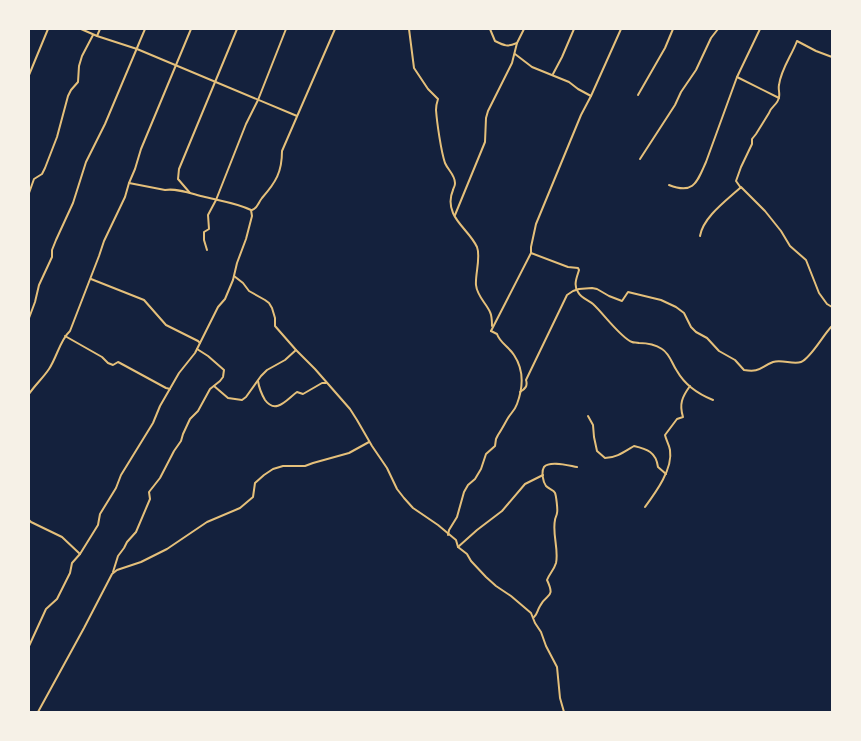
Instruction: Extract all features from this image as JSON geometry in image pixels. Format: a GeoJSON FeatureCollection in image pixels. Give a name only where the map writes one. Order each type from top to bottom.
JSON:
{"type":"FeatureCollection","features":[{"type":"Feature","properties":{"kind":"street"},"geometry":{"type":"LineString","coordinates":[[29,75],[48,29]]}},
{"type":"Feature","properties":{"kind":"street"},"geometry":{"type":"LineString","coordinates":[[81,29],[137,49],[297,116]]}},
{"type":"Feature","properties":{"kind":"street"},"geometry":{"type":"LineString","coordinates":[[97,36],[100,29]]}},
{"type":"Feature","properties":{"kind":"street"},"geometry":{"type":"LineString","coordinates":[[29,318],[35,302],[38,285],[52,258],[52,250],[73,203],[86,162],[105,124],[145,29]]}},
{"type":"Feature","properties":{"kind":"street"},"geometry":{"type":"LineString","coordinates":[[29,394],[49,368],[65,336],[70,331],[104,241],[125,197],[141,149],[191,29]]}},
{"type":"Feature","properties":{"kind":"street"},"geometry":{"type":"LineString","coordinates":[[190,193],[178,179],[179,169],[237,29]]}},
{"type":"Feature","properties":{"kind":"street"},"geometry":{"type":"LineString","coordinates":[[208,250],[204,240],[204,232],[209,229],[208,215],[216,200],[242,132],[258,100],[286,29]]}},
{"type":"Feature","properties":{"kind":"street"},"geometry":{"type":"LineString","coordinates":[[129,183],[165,190],[171,189],[241,205],[251,210],[256,209],[261,199],[271,188],[278,174],[282,162],[282,151],[335,29]]}},
{"type":"Feature","properties":{"kind":"street"},"geometry":{"type":"LineString","coordinates":[[409,29],[414,68],[428,89],[438,99],[436,109],[445,164],[453,175],[455,185],[452,191],[451,207],[478,251],[476,285],[480,297],[491,314],[493,325],[491,331]]}},
{"type":"Feature","properties":{"kind":"street"},"geometry":{"type":"LineString","coordinates":[[490,29],[495,41],[504,46],[517,43]]}},
{"type":"Feature","properties":{"kind":"street"},"geometry":{"type":"LineString","coordinates":[[455,216],[485,142],[488,111],[512,64],[517,43],[524,29]]}},
{"type":"Feature","properties":{"kind":"street"},"geometry":{"type":"LineString","coordinates":[[553,75],[574,29]]}},
{"type":"Feature","properties":{"kind":"street"},"geometry":{"type":"LineString","coordinates":[[491,331],[531,253],[536,224],[581,115],[621,29]]}},
{"type":"Feature","properties":{"kind":"street"},"geometry":{"type":"LineString","coordinates":[[638,95],[665,48],[673,29]]}},
{"type":"Feature","properties":{"kind":"street"},"geometry":{"type":"LineString","coordinates":[[640,159],[675,106],[681,92],[696,70],[711,38],[718,29]]}},
{"type":"Feature","properties":{"kind":"street"},"geometry":{"type":"LineString","coordinates":[[669,185],[678,188],[688,188],[694,185],[706,162],[737,77],[760,29]]}},
{"type":"Feature","properties":{"kind":"street"},"geometry":{"type":"LineString","coordinates":[[29,193],[34,179],[42,174],[45,168],[57,137],[68,96],[78,82],[82,56],[94,34]]}},
{"type":"Feature","properties":{"kind":"street"},"geometry":{"type":"LineString","coordinates":[[832,57],[797,41],[783,69],[776,106],[770,109],[752,139],[751,146],[736,181],[781,230],[790,246],[806,260],[819,293],[827,304],[832,307]]}},
{"type":"Feature","properties":{"kind":"street"},"geometry":{"type":"LineString","coordinates":[[515,54],[532,67],[569,82],[591,96]]}},
{"type":"Feature","properties":{"kind":"street"},"geometry":{"type":"LineString","coordinates":[[737,77],[779,98]]}},
{"type":"Feature","properties":{"kind":"street"},"geometry":{"type":"LineString","coordinates":[[700,236],[704,223],[741,188]]}},
{"type":"Feature","properties":{"kind":"street"},"geometry":{"type":"LineString","coordinates":[[29,646],[46,609],[57,599],[70,573],[72,563],[80,554],[98,525],[100,514],[153,423],[160,406],[179,373],[200,344],[218,308],[226,299],[246,239],[252,216],[251,210]]}},
{"type":"Feature","properties":{"kind":"street"},"geometry":{"type":"LineString","coordinates":[[531,253],[568,267],[578,268],[576,290],[580,295],[600,310],[626,338],[633,342],[648,344],[662,349],[690,386],[696,392],[713,400]]}},
{"type":"Feature","properties":{"kind":"street"},"geometry":{"type":"LineString","coordinates":[[234,276],[243,282],[249,291],[269,303],[275,318],[275,326],[350,409],[404,498],[413,508],[456,540],[458,547],[467,554],[486,577],[524,606],[534,617],[535,623],[557,667],[560,698],[564,712]]}},
{"type":"Feature","properties":{"kind":"street"},"geometry":{"type":"LineString","coordinates":[[91,278],[144,300],[166,325],[198,341],[200,344]]}},
{"type":"Feature","properties":{"kind":"street"},"geometry":{"type":"LineString","coordinates":[[520,392],[526,387],[526,380],[567,295],[576,290],[597,288],[608,296],[622,301],[628,292],[661,300],[676,307],[684,312],[691,327],[696,332],[707,338],[719,351],[735,360],[744,370],[751,372],[755,372],[774,362],[800,362],[809,356],[832,326]]}},
{"type":"Feature","properties":{"kind":"street"},"geometry":{"type":"LineString","coordinates":[[448,535],[457,517],[464,492],[481,469],[486,454],[495,446],[498,435],[517,405],[520,392],[520,365],[513,353],[498,338],[497,334],[491,331]]}},
{"type":"Feature","properties":{"kind":"street"},"geometry":{"type":"LineString","coordinates":[[65,336],[102,356],[108,363],[113,365],[120,362],[170,389]]}},
{"type":"Feature","properties":{"kind":"street"},"geometry":{"type":"LineString","coordinates":[[38,712],[112,574],[118,556],[136,532],[150,499],[149,492],[160,478],[181,441],[190,419],[198,411],[210,389],[223,377],[224,370],[197,349]]}},
{"type":"Feature","properties":{"kind":"street"},"geometry":{"type":"LineString","coordinates":[[214,386],[228,398],[242,400],[268,370],[285,360],[296,350]]}},
{"type":"Feature","properties":{"kind":"street"},"geometry":{"type":"LineString","coordinates":[[258,381],[260,390],[268,404],[272,407],[283,403],[298,392],[303,394],[322,383],[326,383]]}},
{"type":"Feature","properties":{"kind":"street"},"geometry":{"type":"LineString","coordinates":[[645,507],[670,465],[671,454],[665,435],[677,419],[683,417],[680,404],[690,386]]}},
{"type":"Feature","properties":{"kind":"street"},"geometry":{"type":"LineString","coordinates":[[588,416],[593,425],[597,451],[605,458],[612,458],[634,446],[639,447],[654,454],[658,467],[666,474]]}},
{"type":"Feature","properties":{"kind":"street"},"geometry":{"type":"LineString","coordinates":[[112,574],[117,570],[141,562],[167,549],[207,522],[240,508],[253,497],[257,480],[273,470],[284,466],[305,466],[349,453],[369,442]]}},
{"type":"Feature","properties":{"kind":"street"},"geometry":{"type":"LineString","coordinates":[[534,617],[538,613],[541,604],[551,592],[547,580],[556,561],[554,521],[558,512],[556,496],[555,492],[546,486],[542,476],[543,471],[546,465],[549,464],[568,464],[578,467]]}},
{"type":"Feature","properties":{"kind":"street"},"geometry":{"type":"LineString","coordinates":[[458,547],[476,530],[502,511],[525,484],[542,476]]}},
{"type":"Feature","properties":{"kind":"street"},"geometry":{"type":"LineString","coordinates":[[29,520],[62,537],[80,554]]}}]}
